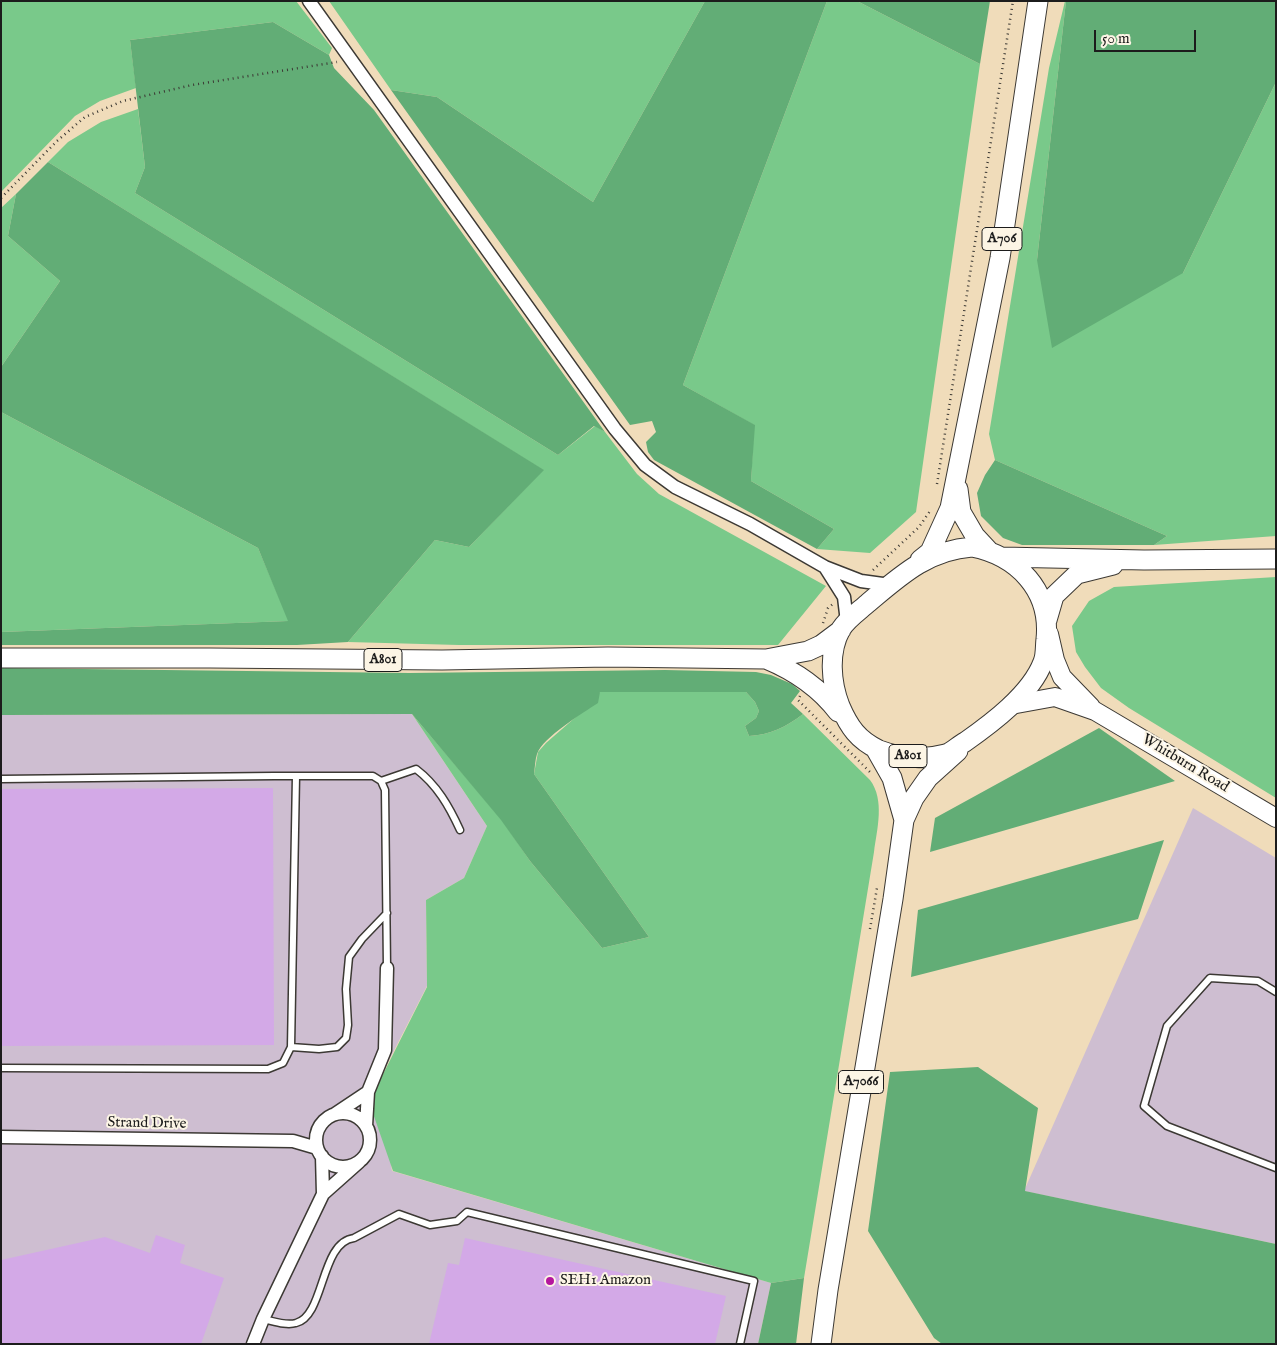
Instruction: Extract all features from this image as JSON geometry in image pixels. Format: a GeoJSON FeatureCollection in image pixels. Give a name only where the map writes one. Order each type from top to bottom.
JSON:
{"type":"FeatureCollection","features":[{"type":"Feature","properties":{"kind":"main road","name":"A706"},"geometry":{"type":"LineString","coordinates":[[897,579],[930,552],[950,508],[1000,258],[1038,1]]}},
{"type":"Feature","properties":{"kind":"main road","name":"A706"},"geometry":{"type":"LineString","coordinates":[[956,476],[961,512],[975,536],[995,553]]}},
{"type":"Feature","properties":{"kind":"main road","name":"A801"},"geometry":{"type":"LineString","coordinates":[[1,658],[442,660],[608,657],[766,659],[808,651],[821,645],[916,564],[955,548],[972,547],[995,553],[1144,560],[1276,559]]}},
{"type":"Feature","properties":{"kind":"main road","name":"A801"},"geometry":{"type":"LineString","coordinates":[[995,553],[1024,573],[1036,588],[1044,605],[1047,624]]}},
{"type":"Feature","properties":{"kind":"main road","name":"A801"},"geometry":{"type":"LineString","coordinates":[[766,659],[785,667],[827,697],[857,735],[875,748],[891,755],[920,758],[948,754],[1011,705],[1029,686],[1044,661],[1047,624],[1054,596],[1077,574],[1090,572],[1103,566],[1144,560]]}},
{"type":"Feature","properties":{"kind":"main road","name":"Whitburn Road"},"geometry":{"type":"LineString","coordinates":[[1047,624],[1055,660],[1062,678],[1094,711]]}},
{"type":"Feature","properties":{"kind":"main road","name":"A801"},"geometry":{"type":"LineString","coordinates":[[844,626],[834,650],[832,682],[847,724]]}},
{"type":"Feature","properties":{"kind":"main road","name":"Whitburn Road"},"geometry":{"type":"LineString","coordinates":[[1011,705],[1055,697],[1094,711],[1276,818]]}},
{"type":"Feature","properties":{"kind":"main road","name":"A7066"},"geometry":{"type":"LineString","coordinates":[[821,1344],[828,1290],[893,899],[904,820],[914,798],[928,778],[975,734]]}},
{"type":"Feature","properties":{"kind":"main road","name":"A7066"},"geometry":{"type":"LineString","coordinates":[[875,748],[892,778],[904,820]]}},
{"type":"Feature","properties":{"kind":"street"},"geometry":{"type":"LineString","coordinates":[[310,1],[615,428],[645,465],[675,487],[750,524],[825,567],[861,581],[897,579]]}},
{"type":"Feature","properties":{"kind":"street"},"geometry":{"type":"LineString","coordinates":[[825,567],[844,597],[844,626]]}},
{"type":"Feature","properties":{"kind":"street"},"geometry":{"type":"LineString","coordinates":[[366,1126],[368,1092],[385,1050],[387,968]]}},
{"type":"Feature","properties":{"kind":"street"},"geometry":{"type":"LineString","coordinates":[[323,1194],[320,1152],[316,1140],[320,1126],[324,1121],[368,1092]]}},
{"type":"Feature","properties":{"kind":"street"},"geometry":{"type":"LineString","coordinates":[[253,1344],[262,1319],[323,1194],[359,1162],[368,1149],[370,1134],[360,1119],[344,1113],[334,1114]]}},
{"type":"Feature","properties":{"kind":"street","name":"Strand Drive"},"geometry":{"type":"LineString","coordinates":[[293,1141],[320,1126]]}},
{"type":"Feature","properties":{"kind":"street","name":"Strand Drive"},"geometry":{"type":"LineString","coordinates":[[1,1137],[293,1141],[320,1152]]}},
{"type":"Feature","properties":{"kind":"street"},"geometry":{"type":"LineString","coordinates":[[320,1152],[335,1166],[351,1166],[359,1162]]}},
{"type":"Feature","properties":{"kind":"lane"},"geometry":{"type":"LineString","coordinates":[[381,781],[416,769],[427,778],[440,794],[460,830]]}},
{"type":"Feature","properties":{"kind":"lane"},"geometry":{"type":"LineString","coordinates":[[1,1068],[268,1069],[283,1062],[291,1047],[296,776]]}},
{"type":"Feature","properties":{"kind":"lane"},"geometry":{"type":"LineString","coordinates":[[1,779],[373,776],[381,781],[385,790],[387,968]]}},
{"type":"Feature","properties":{"kind":"lane"},"geometry":{"type":"LineString","coordinates":[[291,1047],[319,1049],[337,1047],[346,1038],[348,1025],[346,989],[348,957],[387,913]]}},
{"type":"Feature","properties":{"kind":"lane"},"geometry":{"type":"LineString","coordinates":[[1276,992],[1258,981],[1210,978],[1168,1026],[1144,1106],[1166,1126],[1276,1168]]}},
{"type":"Feature","properties":{"kind":"lane"},"geometry":{"type":"LineString","coordinates":[[262,1319],[290,1325],[299,1323],[307,1316],[315,1303],[336,1249],[349,1239],[399,1214],[430,1225],[457,1221],[467,1212],[754,1281],[740,1344]]}},
{"type":"Feature","properties":{"kind":"path"},"geometry":{"type":"LineString","coordinates":[[937,485],[1013,1]]}},
{"type":"Feature","properties":{"kind":"path"},"geometry":{"type":"LineString","coordinates":[[1,198],[57,141],[85,117],[123,100],[192,85],[332,63],[350,57]]}},
{"type":"Feature","properties":{"kind":"path"},"geometry":{"type":"LineString","coordinates":[[861,581],[919,527],[930,508]]}},
{"type":"Feature","properties":{"kind":"path"},"geometry":{"type":"LineString","coordinates":[[819,627],[823,623],[828,608],[844,597]]}},
{"type":"Feature","properties":{"kind":"path"},"geometry":{"type":"LineString","coordinates":[[808,682],[798,700],[875,778]]}},
{"type":"Feature","properties":{"kind":"path"},"geometry":{"type":"LineString","coordinates":[[869,938],[878,879]]}},
{"type":"Feature","properties":{"kind":"shaded area"},"geometry":{"type":"Polygon","coordinates":[[[412,714],[487,826],[464,878],[426,900],[427,986],[379,1080],[392,1171],[771,1283],[758,1344],[1,1344],[1,715],[412,714]]]}},
{"type":"Feature","properties":{"kind":"shaded area"},"geometry":{"type":"Polygon","coordinates":[[[1193,808],[1276,858],[1276,1244],[1024,1191],[1193,808]]]}},
{"type":"Feature","properties":{"kind":"green space"},"geometry":{"type":"Polygon","coordinates":[[[1,1],[296,1],[332,48],[329,55],[273,22],[130,40],[136,88],[100,101],[75,116],[1,192],[1,1]]]}},
{"type":"Feature","properties":{"kind":"green space"},"geometry":{"type":"Polygon","coordinates":[[[329,1],[705,1],[593,202],[437,97],[391,90],[329,1]]]}},
{"type":"Feature","properties":{"kind":"green space"},"geometry":{"type":"Polygon","coordinates":[[[705,1],[827,1],[683,385],[755,425],[751,481],[834,529],[817,549],[654,460],[648,452],[646,442],[656,432],[652,421],[630,425],[391,90],[437,97],[593,202],[705,1]]]}},
{"type":"Feature","properties":{"kind":"green space"},"geometry":{"type":"Polygon","coordinates":[[[827,1],[857,1],[980,64],[916,512],[870,553],[817,549],[834,529],[751,481],[754,425],[683,385],[827,1]]]}},
{"type":"Feature","properties":{"kind":"green space"},"geometry":{"type":"Polygon","coordinates":[[[857,1],[990,1],[980,64],[857,1]]]}},
{"type":"Feature","properties":{"kind":"green space"},"geometry":{"type":"Polygon","coordinates":[[[1065,1],[1037,260],[1183,273],[1276,82],[1276,536],[1154,545],[1167,536],[995,460],[989,434],[1049,68],[1065,1]]]}},
{"type":"Feature","properties":{"kind":"green space"},"geometry":{"type":"Polygon","coordinates":[[[1066,1],[1276,1],[1276,82],[1183,273],[1052,348],[1037,260],[1066,1]]]}},
{"type":"Feature","properties":{"kind":"green space"},"geometry":{"type":"Polygon","coordinates":[[[273,22],[329,55],[334,68],[374,110],[605,432],[594,426],[558,455],[135,193],[145,167],[130,40],[273,22]]]}},
{"type":"Feature","properties":{"kind":"green space"},"geometry":{"type":"Polygon","coordinates":[[[138,109],[145,167],[135,193],[558,455],[595,426],[605,432],[637,474],[659,494],[826,586],[778,645],[459,645],[348,642],[435,540],[469,547],[543,470],[48,162],[68,142],[101,122],[138,109]]]}},
{"type":"Feature","properties":{"kind":"green space"},"geometry":{"type":"Polygon","coordinates":[[[48,162],[544,470],[469,547],[435,540],[348,642],[297,645],[1,645],[1,632],[288,621],[258,548],[1,412],[1,367],[60,281],[8,236],[16,194],[48,162]]]}},
{"type":"Feature","properties":{"kind":"green space"},"geometry":{"type":"Polygon","coordinates":[[[16,194],[8,236],[60,281],[1,367],[1,208],[16,194]]]}},
{"type":"Feature","properties":{"kind":"green space"},"geometry":{"type":"Polygon","coordinates":[[[1,412],[258,548],[289,621],[1,632],[1,412]]]}},
{"type":"Feature","properties":{"kind":"green space"},"geometry":{"type":"Polygon","coordinates":[[[995,460],[1167,536],[1154,545],[1022,545],[1003,538],[981,516],[977,493],[985,475],[995,460]]]}},
{"type":"Feature","properties":{"kind":"green space"},"geometry":{"type":"Polygon","coordinates":[[[1276,577],[1276,798],[1129,708],[1101,688],[1076,652],[1072,626],[1089,601],[1114,587],[1276,577]]]}},
{"type":"Feature","properties":{"kind":"green space"},"geometry":{"type":"Polygon","coordinates":[[[1,668],[410,673],[665,670],[756,672],[771,675],[792,684],[800,691],[791,703],[803,714],[777,730],[749,736],[745,726],[756,718],[759,711],[755,702],[746,692],[600,692],[598,703],[547,740],[536,756],[534,774],[649,937],[602,948],[530,861],[501,820],[412,714],[1,715],[1,668]]]}},
{"type":"Feature","properties":{"kind":"green space"},"geometry":{"type":"Polygon","coordinates":[[[600,692],[746,692],[755,702],[759,711],[756,718],[745,726],[749,736],[777,730],[803,714],[870,780],[875,788],[879,806],[877,834],[804,1278],[771,1283],[393,1171],[369,1102],[427,987],[426,900],[464,878],[487,826],[412,714],[502,820],[530,861],[602,948],[649,937],[534,774],[538,752],[600,692]]]}},
{"type":"Feature","properties":{"kind":"green space"},"geometry":{"type":"Polygon","coordinates":[[[1099,728],[1175,781],[930,852],[935,818],[1099,728]]]}},
{"type":"Feature","properties":{"kind":"green space"},"geometry":{"type":"Polygon","coordinates":[[[1164,840],[1138,919],[911,977],[918,910],[1164,840]]]}},
{"type":"Feature","properties":{"kind":"green space"},"geometry":{"type":"Polygon","coordinates":[[[978,1067],[1038,1108],[1025,1191],[1276,1244],[1276,1344],[942,1344],[934,1338],[868,1231],[890,1072],[978,1067]]]}},
{"type":"Feature","properties":{"kind":"green space"},"geometry":{"type":"Polygon","coordinates":[[[804,1278],[796,1344],[758,1344],[771,1283],[804,1278]]]}},
{"type":"Feature","properties":{"kind":"building"},"geometry":{"type":"Polygon","coordinates":[[[273,788],[274,1045],[1,1046],[1,789],[273,788]]]}},
{"type":"Feature","properties":{"kind":"building"},"geometry":{"type":"Polygon","coordinates":[[[156,1235],[185,1245],[180,1263],[224,1278],[201,1344],[1,1344],[1,1260],[105,1237],[150,1253],[156,1235]]]}},
{"type":"Feature","properties":{"kind":"building","name":"SEH1 Amazon"},"geometry":{"type":"Polygon","coordinates":[[[465,1238],[726,1296],[715,1344],[429,1344],[448,1263],[459,1265],[465,1238]]]}},
{"type":"Feature","properties":{"kind":"place","name":"SEH1 Amazon"},"geometry":{"type":"Point","coordinates":[550,1281]}}]}
